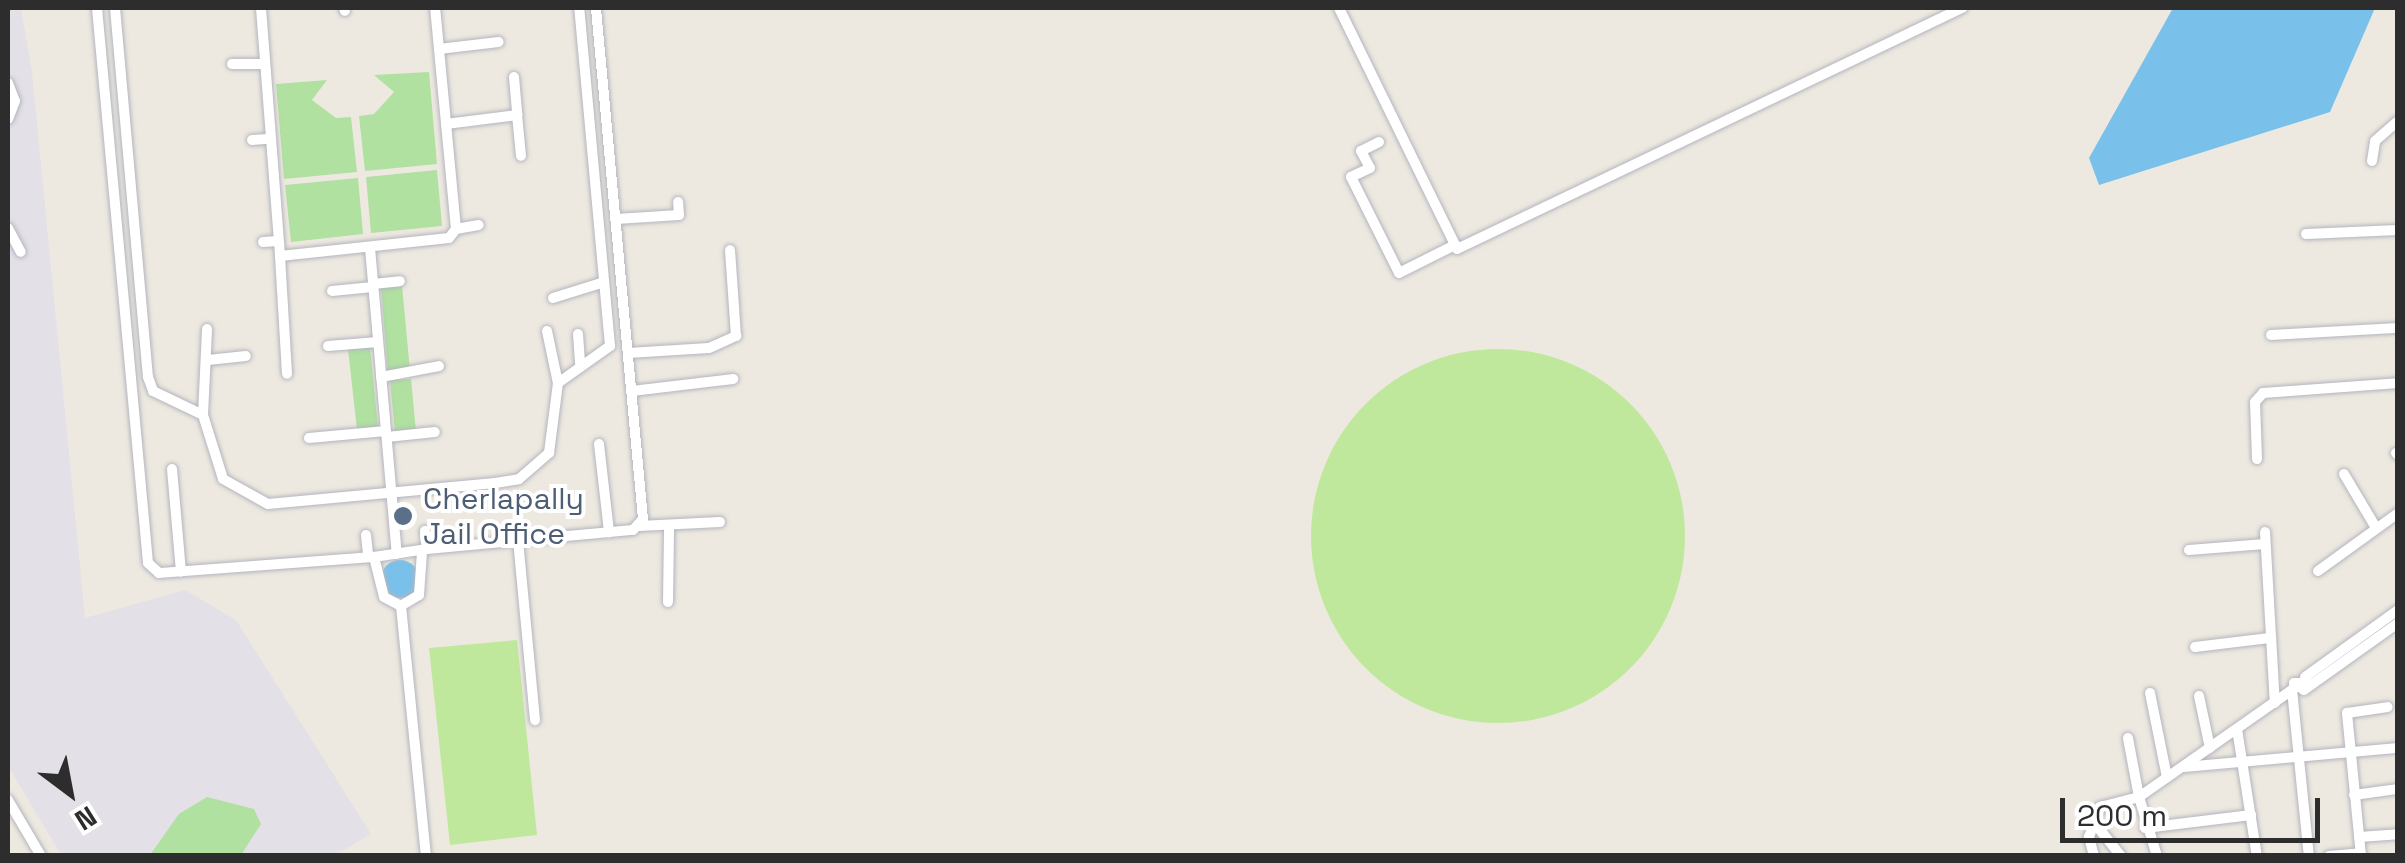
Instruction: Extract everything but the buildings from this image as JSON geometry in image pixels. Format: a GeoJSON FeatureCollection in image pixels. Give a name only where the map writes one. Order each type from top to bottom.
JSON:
{"type":"FeatureCollection","features":[{"type":"Feature","properties":{"kind":"street"},"geometry":{"type":"LineString","coordinates":[[97,8],[146,556],[159,574],[397,554],[639,526],[720,522]]}},
{"type":"Feature","properties":{"kind":"street"},"geometry":{"type":"LineString","coordinates":[[115,8],[148,377],[153,391],[203,416]]}},
{"type":"Feature","properties":{"kind":"street"},"geometry":{"type":"LineString","coordinates":[[435,8],[456,229]]}},
{"type":"Feature","properties":{"kind":"street"},"geometry":{"type":"LineString","coordinates":[[558,383],[610,346],[595,232],[578,8]]}},
{"type":"Feature","properties":{"kind":"street"},"geometry":{"type":"LineString","coordinates":[[596,8],[604,98],[616,150],[616,219],[632,391],[639,526]]}},
{"type":"Feature","properties":{"kind":"street"},"geometry":{"type":"LineString","coordinates":[[1339,8],[1455,246]]}},
{"type":"Feature","properties":{"kind":"street"},"geometry":{"type":"LineString","coordinates":[[1379,142],[1361,151],[1370,168],[1351,178],[1399,273],[1962,8]]}},
{"type":"Feature","properties":{"kind":"street"},"geometry":{"type":"LineString","coordinates":[[256,9],[280,256],[286,374]]}},
{"type":"Feature","properties":{"kind":"street"},"geometry":{"type":"LineString","coordinates":[[439,48],[500,42]]}},
{"type":"Feature","properties":{"kind":"street"},"geometry":{"type":"LineString","coordinates":[[601,58],[615,56]]}},
{"type":"Feature","properties":{"kind":"street"},"geometry":{"type":"LineString","coordinates":[[232,64],[261,64]]}},
{"type":"Feature","properties":{"kind":"street"},"geometry":{"type":"LineString","coordinates":[[514,77],[521,156]]}},
{"type":"Feature","properties":{"kind":"street"},"geometry":{"type":"LineString","coordinates":[[8,83],[15,101],[8,119]]}},
{"type":"Feature","properties":{"kind":"street"},"geometry":{"type":"LineString","coordinates":[[604,98],[617,96]]}},
{"type":"Feature","properties":{"kind":"street"},"geometry":{"type":"LineString","coordinates":[[446,124],[517,116]]}},
{"type":"Feature","properties":{"kind":"street"},"geometry":{"type":"LineString","coordinates":[[2372,161],[2375,141],[2398,121]]}},
{"type":"Feature","properties":{"kind":"street"},"geometry":{"type":"LineString","coordinates":[[252,140],[268,139]]}},
{"type":"Feature","properties":{"kind":"street"},"geometry":{"type":"LineString","coordinates":[[616,219],[642,212],[680,216],[678,202]]}},
{"type":"Feature","properties":{"kind":"street"},"geometry":{"type":"LineString","coordinates":[[280,256],[449,238],[456,229],[479,225]]}},
{"type":"Feature","properties":{"kind":"street"},"geometry":{"type":"LineString","coordinates":[[8,228],[20,252]]}},
{"type":"Feature","properties":{"kind":"street"},"geometry":{"type":"LineString","coordinates":[[2306,234],[2398,230]]}},
{"type":"Feature","properties":{"kind":"street"},"geometry":{"type":"LineString","coordinates":[[263,242],[278,240]]}},
{"type":"Feature","properties":{"kind":"street"},"geometry":{"type":"LineString","coordinates":[[370,248],[397,554]]}},
{"type":"Feature","properties":{"kind":"street"},"geometry":{"type":"LineString","coordinates":[[628,353],[736,336],[730,250]]}},
{"type":"Feature","properties":{"kind":"street"},"geometry":{"type":"LineString","coordinates":[[332,291],[400,281]]}},
{"type":"Feature","properties":{"kind":"street"},"geometry":{"type":"LineString","coordinates":[[553,298],[604,282]]}},
{"type":"Feature","properties":{"kind":"street"},"geometry":{"type":"LineString","coordinates":[[207,328],[203,416],[222,479],[242,495],[268,504],[495,483],[536,469],[558,433],[558,383],[547,331]]}},
{"type":"Feature","properties":{"kind":"street"},"geometry":{"type":"LineString","coordinates":[[2271,335],[2398,328]]}},
{"type":"Feature","properties":{"kind":"street"},"geometry":{"type":"LineString","coordinates":[[578,334],[580,364]]}},
{"type":"Feature","properties":{"kind":"street"},"geometry":{"type":"LineString","coordinates":[[328,346],[378,342]]}},
{"type":"Feature","properties":{"kind":"street"},"geometry":{"type":"LineString","coordinates":[[208,360],[246,356]]}},
{"type":"Feature","properties":{"kind":"street"},"geometry":{"type":"LineString","coordinates":[[381,377],[440,366]]}},
{"type":"Feature","properties":{"kind":"street"},"geometry":{"type":"LineString","coordinates":[[632,391],[733,379]]}},
{"type":"Feature","properties":{"kind":"street"},"geometry":{"type":"LineString","coordinates":[[2257,459],[2263,393],[2398,383]]}},
{"type":"Feature","properties":{"kind":"street"},"geometry":{"type":"LineString","coordinates":[[309,438],[435,432]]}},
{"type":"Feature","properties":{"kind":"street"},"geometry":{"type":"LineString","coordinates":[[599,444],[608,532]]}},
{"type":"Feature","properties":{"kind":"street"},"geometry":{"type":"LineString","coordinates":[[172,469],[181,572]]}},
{"type":"Feature","properties":{"kind":"street"},"geometry":{"type":"LineString","coordinates":[[2344,474],[2376,528]]}},
{"type":"Feature","properties":{"kind":"street"},"geometry":{"type":"LineString","coordinates":[[366,495],[368,508]]}},
{"type":"Feature","properties":{"kind":"street"},"geometry":{"type":"LineString","coordinates":[[2318,572],[2398,513]]}},
{"type":"Feature","properties":{"kind":"street"},"geometry":{"type":"LineString","coordinates":[[668,526],[668,602]]}},
{"type":"Feature","properties":{"kind":"street"},"geometry":{"type":"LineString","coordinates":[[401,606],[419,595],[425,530]]}},
{"type":"Feature","properties":{"kind":"street"},"geometry":{"type":"LineString","coordinates":[[366,535],[376,584],[401,606],[426,856]]}},
{"type":"Feature","properties":{"kind":"street"},"geometry":{"type":"LineString","coordinates":[[2189,550],[2265,538],[2275,703]]}},
{"type":"Feature","properties":{"kind":"street"},"geometry":{"type":"LineString","coordinates":[[518,540],[535,720]]}},
{"type":"Feature","properties":{"kind":"street"},"geometry":{"type":"LineString","coordinates":[[2094,856],[2092,820],[2100,807],[2139,797],[2307,680],[2398,610]]}},
{"type":"Feature","properties":{"kind":"street"},"geometry":{"type":"LineString","coordinates":[[2322,669],[2398,623]]}},
{"type":"Feature","properties":{"kind":"street"},"geometry":{"type":"LineString","coordinates":[[2195,646],[2269,638]]}},
{"type":"Feature","properties":{"kind":"street"},"geometry":{"type":"LineString","coordinates":[[2294,689],[2309,856]]}},
{"type":"Feature","properties":{"kind":"street"},"geometry":{"type":"LineString","coordinates":[[2150,692],[2167,778]]}},
{"type":"Feature","properties":{"kind":"street"},"geometry":{"type":"LineString","coordinates":[[2199,696],[2210,748]]}},
{"type":"Feature","properties":{"kind":"street"},"geometry":{"type":"LineString","coordinates":[[2330,856],[2361,854],[2347,712],[2388,707]]}},
{"type":"Feature","properties":{"kind":"street"},"geometry":{"type":"LineString","coordinates":[[2237,729],[2257,856]]}},
{"type":"Feature","properties":{"kind":"street"},"geometry":{"type":"LineString","coordinates":[[2128,738],[2145,828],[2157,856]]}},
{"type":"Feature","properties":{"kind":"street"},"geometry":{"type":"LineString","coordinates":[[2182,768],[2398,748]]}},
{"type":"Feature","properties":{"kind":"street"},"geometry":{"type":"LineString","coordinates":[[2354,795],[2397,789]]}},
{"type":"Feature","properties":{"kind":"street"},"geometry":{"type":"LineString","coordinates":[[8,800],[41,856]]}},
{"type":"Feature","properties":{"kind":"street"},"geometry":{"type":"LineString","coordinates":[[2145,828],[2251,815]]}},
{"type":"Feature","properties":{"kind":"street"},"geometry":{"type":"LineString","coordinates":[[2092,820],[2121,856]]}},
{"type":"Feature","properties":{"kind":"street"},"geometry":{"type":"LineString","coordinates":[[2359,837],[2398,834]]}},
{"type":"Feature","properties":{"kind":"shaded area"},"geometry":{"type":"Polygon","coordinates":[[[8,8],[21,8],[32,72],[85,618],[185,590],[236,620],[371,834],[335,855],[61,855],[8,766],[8,8]]]}},
{"type":"Feature","properties":{"kind":"green space"},"geometry":{"type":"Polygon","coordinates":[[[429,72],[437,164],[365,171],[359,116],[374,114],[394,92],[374,75],[429,72]]]}},
{"type":"Feature","properties":{"kind":"green space"},"geometry":{"type":"Polygon","coordinates":[[[327,80],[312,100],[336,118],[351,117],[357,172],[284,179],[276,84],[327,80]]]}},
{"type":"Feature","properties":{"kind":"green space"},"geometry":{"type":"Polygon","coordinates":[[[437,170],[442,226],[371,233],[366,177],[437,170]]]}},
{"type":"Feature","properties":{"kind":"green space"},"geometry":{"type":"Polygon","coordinates":[[[358,178],[363,234],[291,242],[285,185],[358,178]]]}},
{"type":"Feature","properties":{"kind":"green space"},"geometry":{"type":"Polygon","coordinates":[[[402,285],[410,371],[388,373],[381,287],[402,285]]]}},
{"type":"Feature","properties":{"kind":"green space"},"geometry":{"type":"Polygon","coordinates":[[[370,347],[378,428],[357,430],[348,349],[370,347]]]}},
{"type":"Feature","properties":{"kind":"green space"},"geometry":{"type":"Polygon","coordinates":[[[1498,349],[1570,363],[1602,381],[1630,404],[1653,432],[1671,464],[1685,536],[1671,608],[1653,640],[1630,668],[1602,691],[1570,709],[1498,723],[1426,709],[1394,691],[1366,668],[1343,640],[1325,608],[1311,536],[1325,464],[1343,432],[1366,404],[1394,381],[1426,363],[1498,349]]]}},
{"type":"Feature","properties":{"kind":"green space"},"geometry":{"type":"Polygon","coordinates":[[[411,379],[416,431],[395,433],[390,380],[411,379]]]}},
{"type":"Feature","properties":{"kind":"green space"},"geometry":{"type":"Polygon","coordinates":[[[517,640],[537,835],[450,845],[429,648],[517,640]]]}},
{"type":"Feature","properties":{"kind":"green space"},"geometry":{"type":"Polygon","coordinates":[[[207,797],[254,809],[261,824],[241,855],[150,855],[179,814],[207,797]]]}},
{"type":"Feature","properties":{"kind":"water"},"geometry":{"type":"Polygon","coordinates":[[[2173,8],[2375,8],[2330,112],[2099,185],[2089,158],[2173,8]]]}},
{"type":"Feature","properties":{"kind":"water"},"geometry":{"type":"Polygon","coordinates":[[[400,560],[413,566],[419,579],[413,592],[400,598],[387,592],[381,579],[387,566],[400,560]]]}},
{"type":"Feature","properties":{"kind":"place","name":"Cherlapally Jail Office"},"geometry":{"type":"Point","coordinates":[403,516]}}]}
